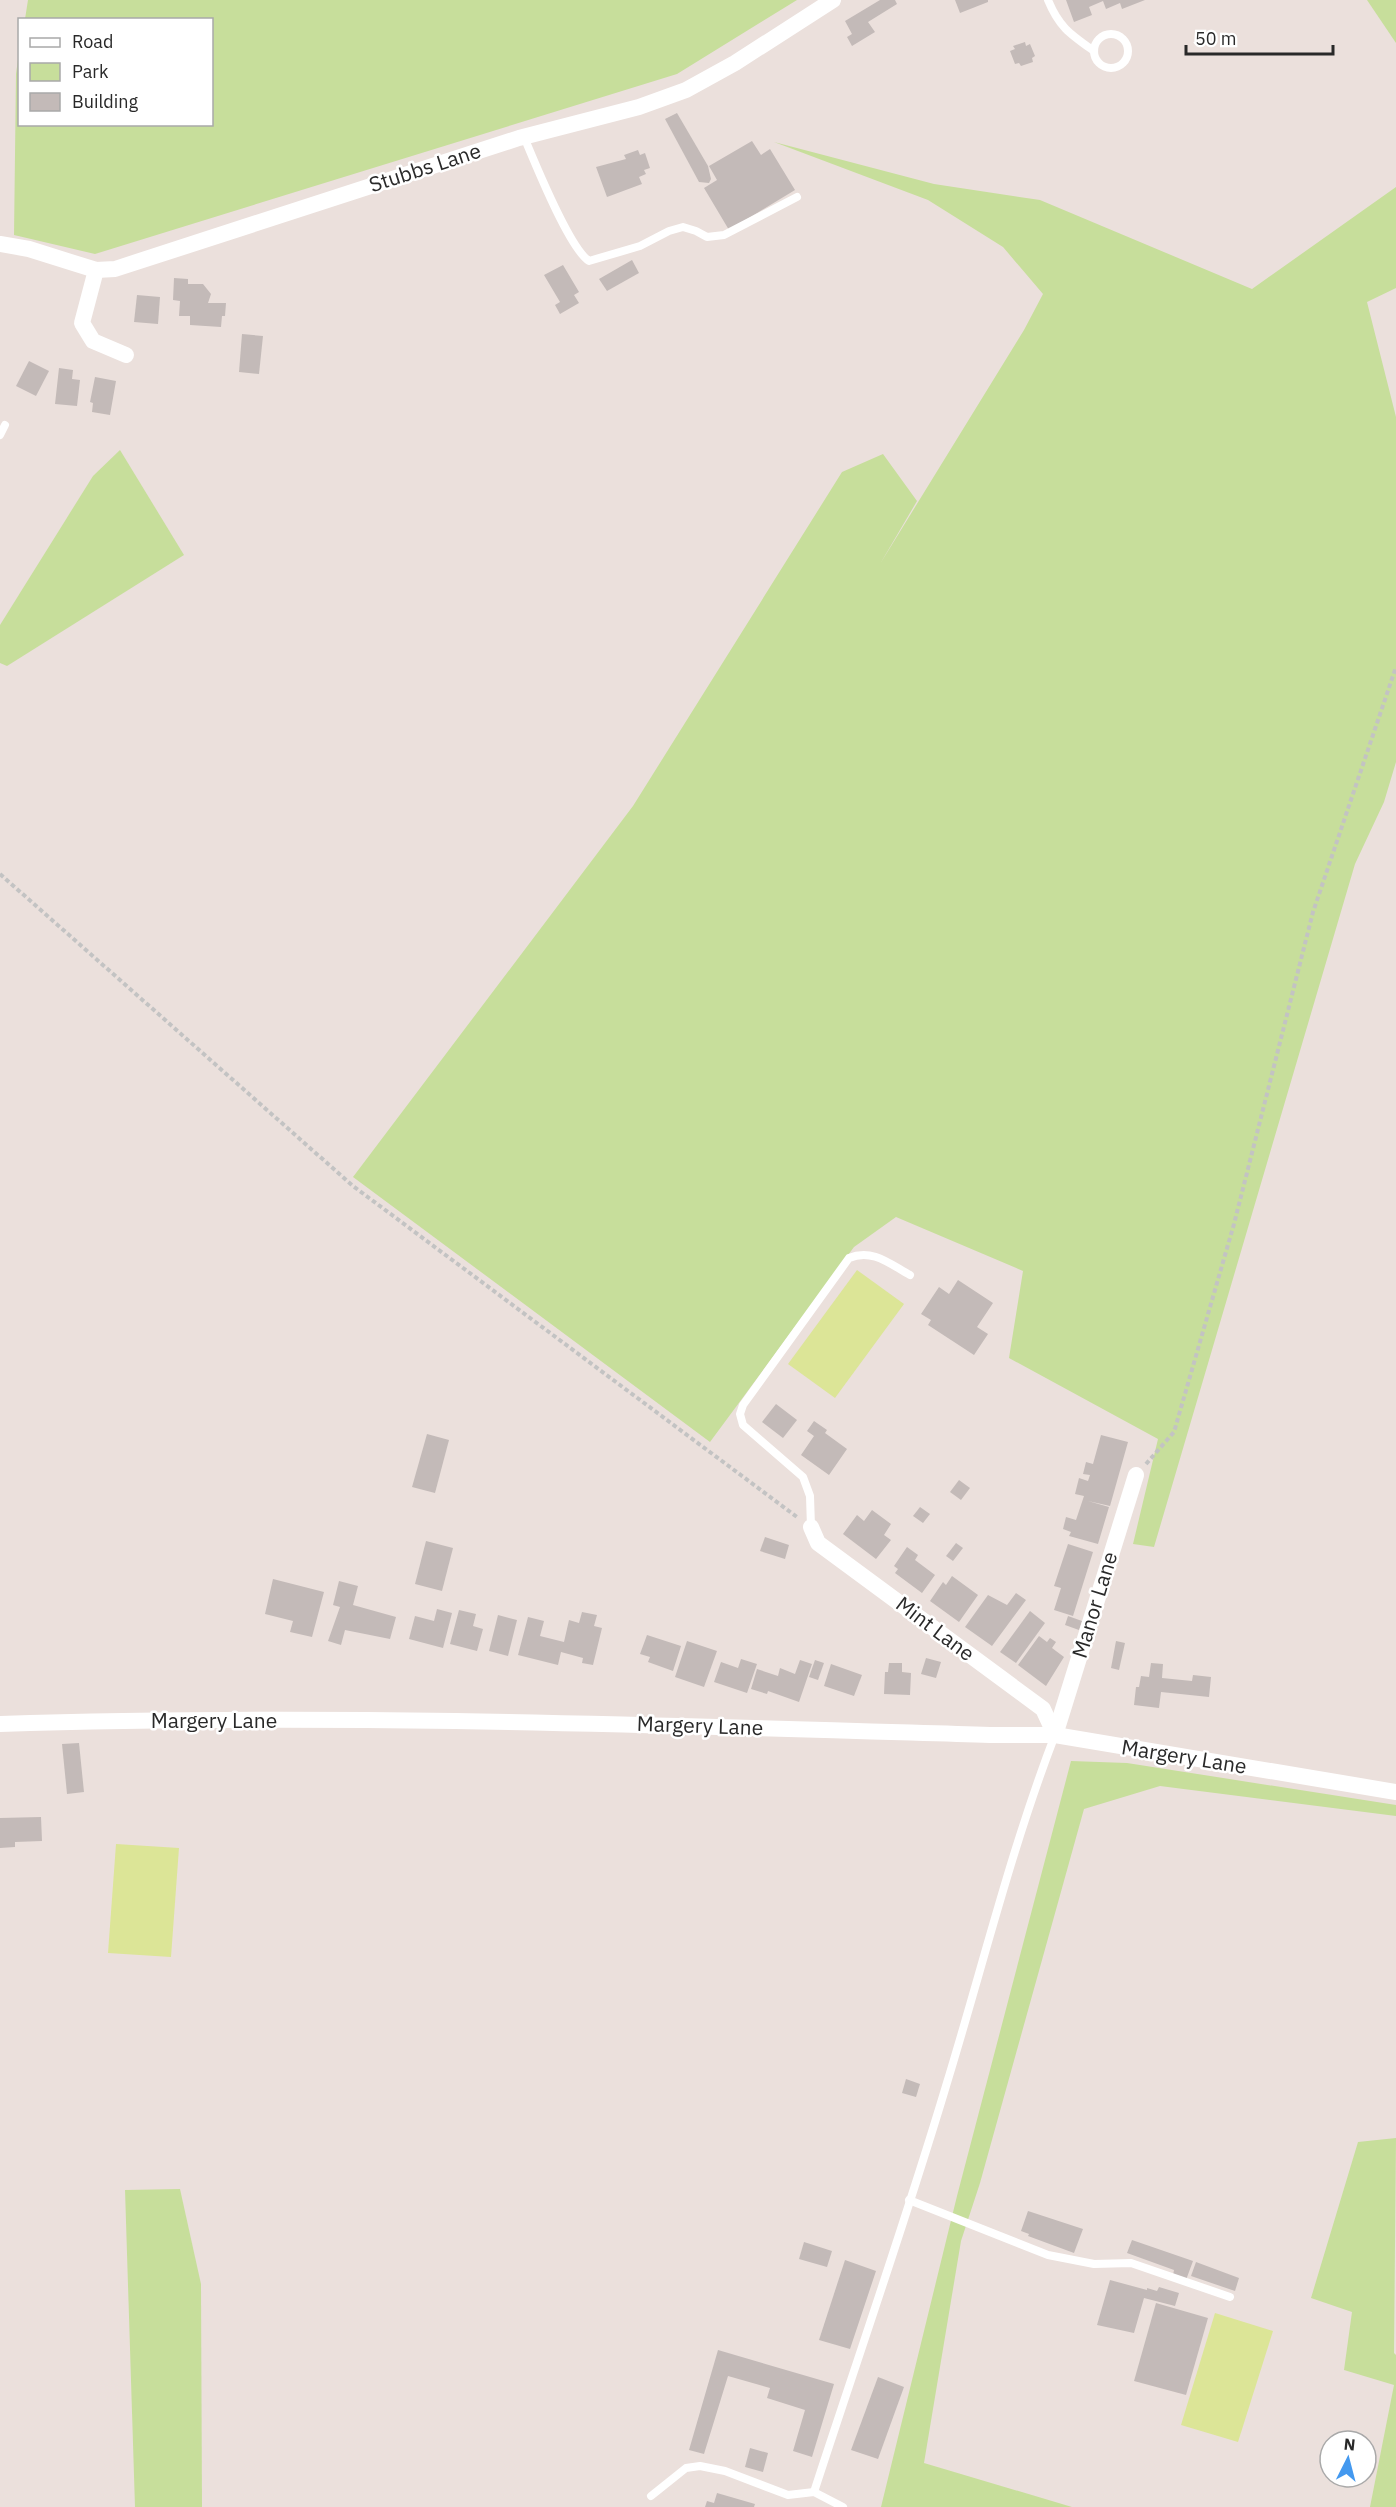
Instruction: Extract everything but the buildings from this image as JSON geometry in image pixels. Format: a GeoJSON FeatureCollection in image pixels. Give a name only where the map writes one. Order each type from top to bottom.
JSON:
{"type":"FeatureCollection","features":[{"type":"Feature","properties":{"kind":"street","name":"Stubbs Lane"},"geometry":{"type":"LineString","coordinates":[[0,244],[29,249],[96,270],[115,269],[524,137],[639,107],[686,90],[735,63],[833,0]]}},
{"type":"Feature","properties":{"kind":"street"},"geometry":{"type":"LineString","coordinates":[[96,270],[82,323],[93,341],[126,355]]}},
{"type":"Feature","properties":{"kind":"street","name":"Manor Lane"},"geometry":{"type":"LineString","coordinates":[[1055,1735],[1136,1475]]}},
{"type":"Feature","properties":{"kind":"street","name":"Mint Lane"},"geometry":{"type":"LineString","coordinates":[[811,1527],[818,1543],[1043,1709],[1055,1735]]}},
{"type":"Feature","properties":{"kind":"street","name":"Margery Lane"},"geometry":{"type":"LineString","coordinates":[[0,1724],[94,1721],[551,1721],[990,1735],[1055,1735],[1396,1792]]}},
{"type":"Feature","properties":{"kind":"lane"},"geometry":{"type":"LineString","coordinates":[[1048,0],[1056,19],[1068,32],[1094,51],[1097,61],[1112,68],[1122,64],[1128,55],[1124,40],[1119,36],[1108,34],[1098,40],[1094,51]]}},
{"type":"Feature","properties":{"kind":"lane"},"geometry":{"type":"LineString","coordinates":[[524,137],[572,240],[584,258],[590,261],[640,246],[669,231],[683,227],[707,237],[724,235],[797,196]]}},
{"type":"Feature","properties":{"kind":"lane"},"geometry":{"type":"LineString","coordinates":[[0,435],[5,425]]}},
{"type":"Feature","properties":{"kind":"lane"},"geometry":{"type":"LineString","coordinates":[[811,1527],[810,1496],[803,1477],[743,1425],[740,1414],[743,1405],[849,1258],[860,1253],[873,1254],[910,1275]]}},
{"type":"Feature","properties":{"kind":"lane"},"geometry":{"type":"LineString","coordinates":[[814,2492],[885,2283],[909,2200],[945,2091],[1029,1802],[1055,1735]]}},
{"type":"Feature","properties":{"kind":"lane"},"geometry":{"type":"LineString","coordinates":[[909,2200],[1048,2255],[1094,2264],[1131,2263],[1230,2297]]}},
{"type":"Feature","properties":{"kind":"lane"},"geometry":{"type":"LineString","coordinates":[[651,2496],[686,2468],[700,2466],[725,2471],[788,2495],[814,2492],[843,2507]]}},
{"type":"Feature","properties":{"kind":"path"},"geometry":{"type":"LineString","coordinates":[[1136,1475],[1174,1432],[1234,1224],[1313,912],[1396,668]]}},
{"type":"Feature","properties":{"kind":"path"},"geometry":{"type":"LineString","coordinates":[[0,874],[352,1186],[811,1527]]}},
{"type":"Feature","properties":{"kind":"green space"},"geometry":{"type":"Polygon","coordinates":[[[28,0],[797,0],[677,74],[95,254],[14,235],[18,59],[18,126],[213,126],[213,18],[25,18],[28,0]]]}},
{"type":"Feature","properties":{"kind":"green space"},"geometry":{"type":"Polygon","coordinates":[[[1367,0],[1396,0],[1396,43],[1367,0]]]}},
{"type":"Feature","properties":{"kind":"green space"},"geometry":{"type":"Polygon","coordinates":[[[774,142],[934,184],[1040,200],[1252,289],[1396,187],[1396,288],[1367,302],[1396,417],[1396,762],[1384,802],[1355,864],[1154,1547],[1133,1544],[1158,1439],[1009,1358],[1023,1271],[896,1217],[854,1247],[710,1442],[353,1177],[633,806],[842,472],[883,454],[917,501],[880,564],[1024,330],[1043,294],[1003,247],[928,200],[774,142]]]}},
{"type":"Feature","properties":{"kind":"green space"},"geometry":{"type":"Polygon","coordinates":[[[120,450],[184,555],[7,666],[0,663],[0,625],[93,476],[120,450]]]}},
{"type":"Feature","properties":{"kind":"green space"},"geometry":{"type":"Polygon","coordinates":[[[857,1270],[904,1304],[835,1398],[788,1364],[857,1270]]]}},
{"type":"Feature","properties":{"kind":"green space"},"geometry":{"type":"Polygon","coordinates":[[[1071,1761],[1127,1763],[1396,1805],[1396,1816],[1160,1786],[1084,1809],[980,2183],[961,2241],[924,2463],[1072,2507],[881,2507],[957,2196],[1071,1761]]]}},
{"type":"Feature","properties":{"kind":"green space"},"geometry":{"type":"Polygon","coordinates":[[[116,1844],[179,1848],[171,1957],[108,1953],[116,1844]]]}},
{"type":"Feature","properties":{"kind":"green space"},"geometry":{"type":"Polygon","coordinates":[[[1396,2138],[1394,2353],[1396,2355],[1396,2507],[1370,2507],[1374,2489],[1378,2489],[1378,2466],[1394,2385],[1344,2370],[1352,2312],[1311,2298],[1358,2142],[1396,2138]]]}},
{"type":"Feature","properties":{"kind":"green space"},"geometry":{"type":"Polygon","coordinates":[[[180,2189],[201,2284],[202,2507],[135,2507],[125,2190],[180,2189]]]}},
{"type":"Feature","properties":{"kind":"green space"},"geometry":{"type":"Polygon","coordinates":[[[1215,2313],[1273,2331],[1238,2442],[1181,2425],[1215,2313]]]}}]}
